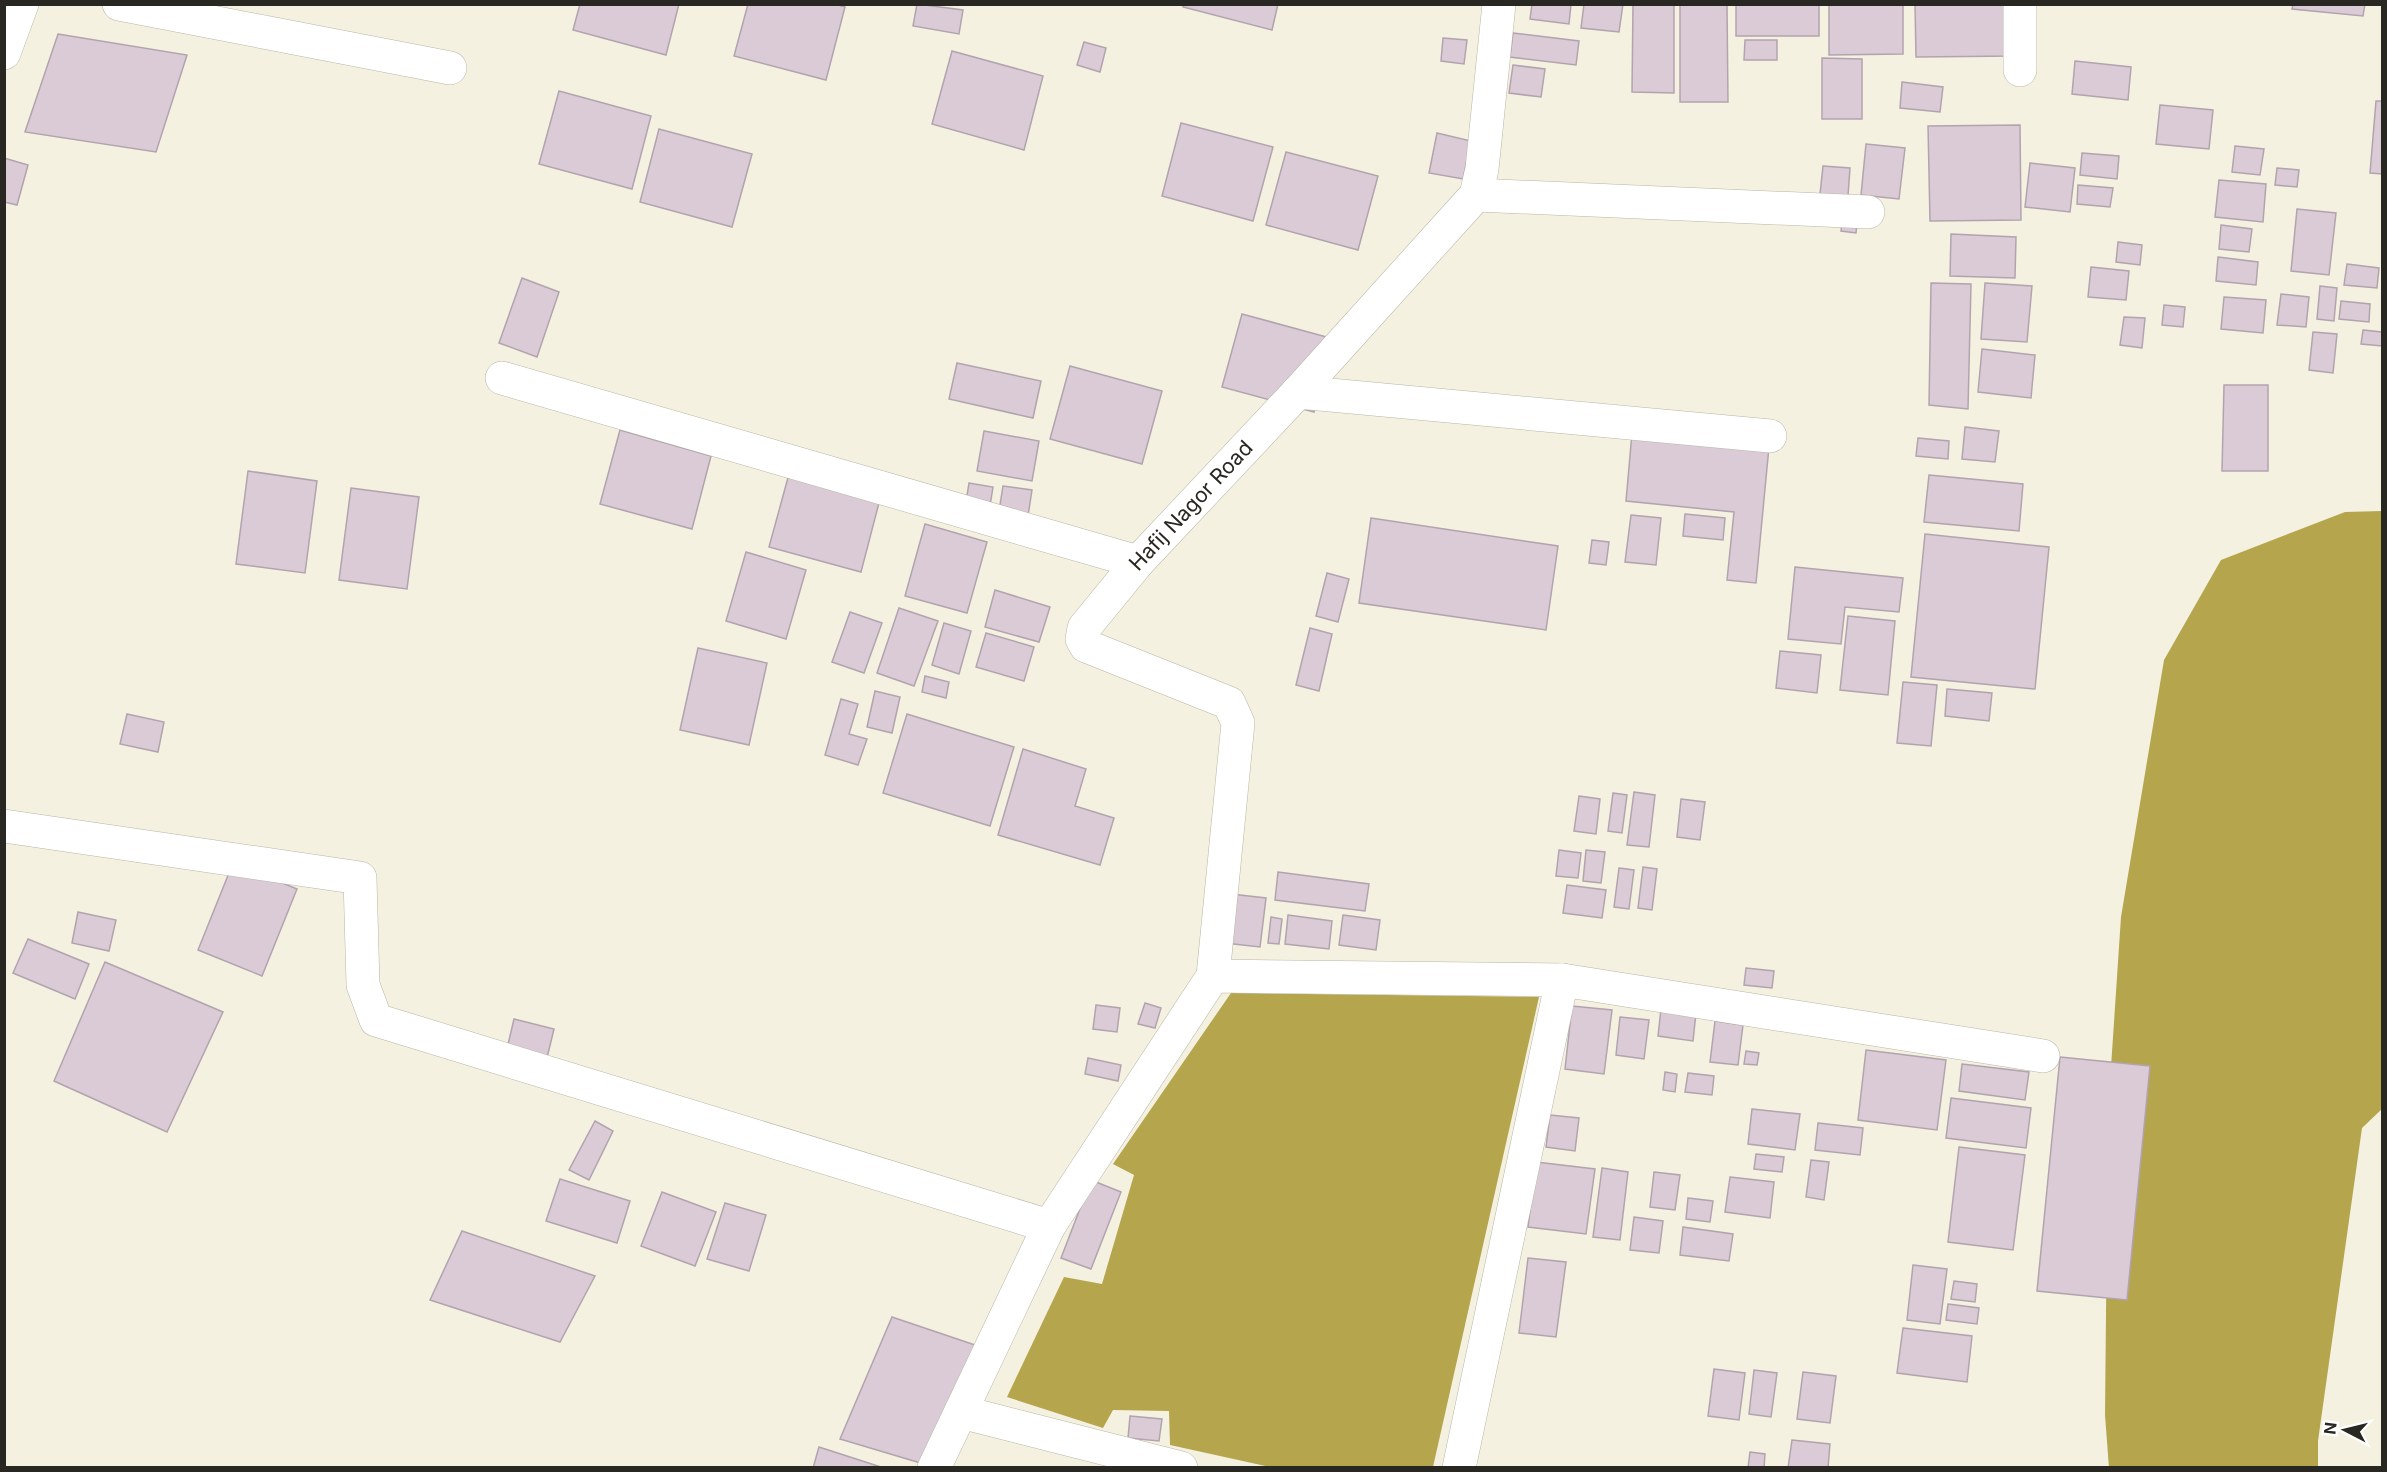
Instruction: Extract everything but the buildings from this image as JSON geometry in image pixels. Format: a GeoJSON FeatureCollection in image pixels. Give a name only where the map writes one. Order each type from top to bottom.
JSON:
{"type":"FeatureCollection","features":[{"type":"Feature","properties":{"kind":"street"},"geometry":{"type":"LineString","coordinates":[[4,53],[21,4]]}},
{"type":"Feature","properties":{"kind":"street"},"geometry":{"type":"LineString","coordinates":[[119,4],[450,68]]}},
{"type":"Feature","properties":{"kind":"street","name":"Hafij Nagor Road"},"geometry":{"type":"LineString","coordinates":[[1213,976],[1238,723],[1229,703],[1086,646],[1082,639],[1084,628],[1138,562],[1298,392],[1476,195],[1482,169],[1499,4]]}},
{"type":"Feature","properties":{"kind":"street"},"geometry":{"type":"LineString","coordinates":[[2019,70],[2020,4]]}},
{"type":"Feature","properties":{"kind":"street"},"geometry":{"type":"LineString","coordinates":[[1476,195],[1868,212]]}},
{"type":"Feature","properties":{"kind":"street"},"geometry":{"type":"LineString","coordinates":[[502,378],[1138,562]]}},
{"type":"Feature","properties":{"kind":"street"},"geometry":{"type":"LineString","coordinates":[[1298,392],[1770,436]]}},
{"type":"Feature","properties":{"kind":"street"},"geometry":{"type":"LineString","coordinates":[[4,826],[360,878],[363,984],[376,1020],[1049,1226]]}},
{"type":"Feature","properties":{"kind":"street"},"geometry":{"type":"LineString","coordinates":[[934,1467],[1049,1226],[1213,976],[1562,980],[2043,1056]]}},
{"type":"Feature","properties":{"kind":"street"},"geometry":{"type":"LineString","coordinates":[[1459,1467],[1562,980]]}},
{"type":"Feature","properties":{"kind":"street"},"geometry":{"type":"LineString","coordinates":[[961,1412],[1181,1467]]}},
{"type":"Feature","properties":{"kind":"shaded area"},"geometry":{"type":"Polygon","coordinates":[[[2382,511],[2382,1109],[2362,1128],[2318,1441],[2318,1467],[2109,1468],[2105,1415],[2108,1112],[2121,917],[2164,660],[2221,560],[2345,512],[2382,511]]]}},
{"type":"Feature","properties":{"kind":"shaded area"},"geometry":{"type":"Polygon","coordinates":[[[1231,993],[1539,997],[1433,1467],[1270,1467],[1170,1445],[1169,1411],[1113,1410],[1103,1428],[1007,1397],[1064,1277],[1102,1284],[1134,1175],[1113,1164],[1231,993]]]}}]}
